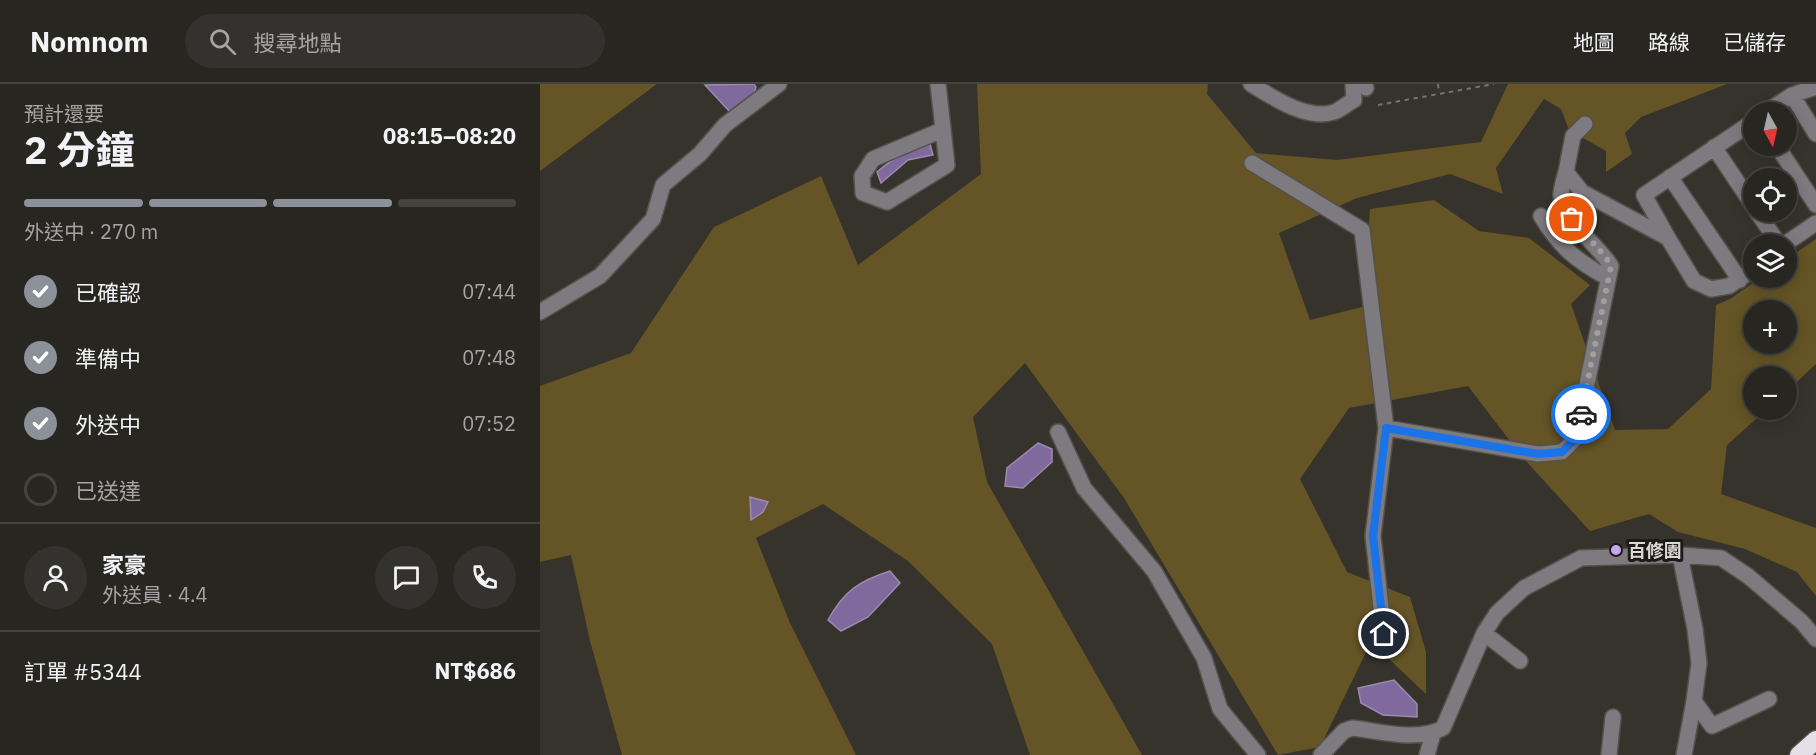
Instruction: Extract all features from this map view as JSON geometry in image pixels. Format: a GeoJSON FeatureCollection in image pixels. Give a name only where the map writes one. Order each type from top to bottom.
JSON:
{"type":"FeatureCollection","features":[{"type":"Feature","properties":{"kind":"highway"},"geometry":{"type":"LineString","coordinates":[[1799,755],[1816,740]]}},
{"type":"Feature","properties":{"kind":"lane"},"geometry":{"type":"LineString","coordinates":[[540,312],[600,276],[653,219],[663,185],[700,154],[724,125],[779,84]]}},
{"type":"Feature","properties":{"kind":"lane"},"geometry":{"type":"LineString","coordinates":[[938,84],[942,130],[947,148],[947,165],[887,202],[863,193],[862,177],[873,159],[942,130]]}},
{"type":"Feature","properties":{"kind":"lane"},"geometry":{"type":"LineString","coordinates":[[1251,84],[1272,97],[1312,113],[1334,112],[1354,100],[1361,85]]}},
{"type":"Feature","properties":{"kind":"lane"},"geometry":{"type":"LineString","coordinates":[[1781,102],[1792,95],[1816,87]]}},
{"type":"Feature","properties":{"kind":"lane"},"geometry":{"type":"LineString","coordinates":[[1792,95],[1816,134]]}},
{"type":"Feature","properties":{"kind":"lane"},"geometry":{"type":"LineString","coordinates":[[1386,428],[1538,454],[1562,452],[1576,438],[1611,266],[1605,256],[1581,232],[1564,206],[1561,194],[1573,136],[1584,124]]}},
{"type":"Feature","properties":{"kind":"lane"},"geometry":{"type":"LineString","coordinates":[[1743,128],[1644,195],[1694,281],[1711,289],[1728,286],[1743,278]]}},
{"type":"Feature","properties":{"kind":"lane"},"geometry":{"type":"LineString","coordinates":[[1714,147],[1743,190]]}},
{"type":"Feature","properties":{"kind":"lane"},"geometry":{"type":"LineString","coordinates":[[1783,156],[1816,205]]}},
{"type":"Feature","properties":{"kind":"lane"},"geometry":{"type":"LineString","coordinates":[[1252,163],[1362,230],[1386,428],[1373,536],[1384,634]]}},
{"type":"Feature","properties":{"kind":"lane"},"geometry":{"type":"LineString","coordinates":[[1566,172],[1582,192],[1668,238]]}},
{"type":"Feature","properties":{"kind":"lane"},"geometry":{"type":"LineString","coordinates":[[1670,177],[1740,280]]}},
{"type":"Feature","properties":{"kind":"lane"},"geometry":{"type":"LineString","coordinates":[[1541,216],[1556,241],[1584,265],[1608,278]]}},
{"type":"Feature","properties":{"kind":"lane"},"geometry":{"type":"LineString","coordinates":[[1797,236],[1816,224]]}},
{"type":"Feature","properties":{"kind":"lane"},"geometry":{"type":"LineString","coordinates":[[1058,432],[1084,488],[1154,571],[1204,658],[1220,709],[1258,755]]}},
{"type":"Feature","properties":{"kind":"lane"},"geometry":{"type":"LineString","coordinates":[[1680,555],[1695,629],[1699,663],[1684,755]]}},
{"type":"Feature","properties":{"kind":"lane"},"geometry":{"type":"LineString","coordinates":[[1321,755],[1326,753],[1344,731],[1352,728],[1414,735],[1433,734],[1443,728],[1484,633],[1497,613],[1524,588],[1581,558],[1680,555],[1721,558],[1748,576],[1802,622],[1816,639]]}},
{"type":"Feature","properties":{"kind":"lane"},"geometry":{"type":"LineString","coordinates":[[1484,633],[1520,661]]}},
{"type":"Feature","properties":{"kind":"lane"},"geometry":{"type":"LineString","coordinates":[[1694,701],[1712,726],[1768,699]]}},
{"type":"Feature","properties":{"kind":"lane"},"geometry":{"type":"LineString","coordinates":[[1609,755],[1613,717]]}},
{"type":"Feature","properties":{"kind":"lane"},"geometry":{"type":"LineString","coordinates":[[1427,755],[1433,734]]}},
{"type":"Feature","properties":{"kind":"path"},"geometry":{"type":"LineString","coordinates":[[1438,84],[1439,94]]}},
{"type":"Feature","properties":{"kind":"path"},"geometry":{"type":"LineString","coordinates":[[1378,105],[1494,84]]}},
{"type":"Feature","properties":{"kind":"shaded area"},"geometry":{"type":"Polygon","coordinates":[[[540,84],[657,84],[540,171],[540,84]]]}},
{"type":"Feature","properties":{"kind":"shaded area"},"geometry":{"type":"Polygon","coordinates":[[[754,84],[756,87],[753,96],[730,112],[705,85],[754,84]]]}},
{"type":"Feature","properties":{"kind":"shaded area"},"geometry":{"type":"Polygon","coordinates":[[[977,84],[1208,84],[1207,94],[1256,153],[1337,160],[1481,142],[1508,84],[1727,84],[1641,117],[1625,133],[1632,154],[1606,172],[1606,151],[1569,130],[1561,109],[1544,99],[1496,168],[1503,194],[1450,174],[1357,198],[1279,233],[1310,320],[1370,305],[1366,265],[1370,209],[1434,200],[1479,231],[1529,238],[1590,285],[1571,304],[1615,430],[1668,429],[1711,389],[1716,305],[1746,288],[1797,288],[1797,252],[1816,239],[1816,364],[1797,382],[1797,366],[1743,366],[1743,420],[1755,420],[1727,445],[1721,494],[1816,528],[1816,596],[1797,572],[1745,549],[1678,532],[1649,514],[1590,531],[1523,458],[1468,386],[1349,408],[1300,479],[1347,572],[1410,597],[1426,652],[1426,694],[1371,642],[1320,747],[1278,755],[1124,498],[1025,363],[973,417],[987,482],[1142,755],[1030,755],[992,644],[908,561],[823,504],[756,538],[790,623],[856,755],[622,755],[590,641],[571,555],[540,562],[540,386],[631,353],[714,227],[821,176],[858,265],[981,174],[977,84]]]}},
{"type":"Feature","properties":{"kind":"shaded area"},"geometry":{"type":"Polygon","coordinates":[[[930,144],[933,155],[908,160],[881,183],[877,172],[883,167],[908,151],[930,144]]]}},
{"type":"Feature","properties":{"kind":"shaded area"},"geometry":{"type":"Polygon","coordinates":[[[1038,443],[1052,449],[1052,462],[1023,488],[1005,486],[1007,468],[1038,443]]]}},
{"type":"Feature","properties":{"kind":"shaded area"},"geometry":{"type":"Polygon","coordinates":[[[750,497],[768,502],[763,512],[751,520],[750,497]]]}},
{"type":"Feature","properties":{"kind":"shaded area"},"geometry":{"type":"Polygon","coordinates":[[[890,571],[900,583],[868,617],[841,631],[828,620],[846,594],[853,588],[890,571]]]}},
{"type":"Feature","properties":{"kind":"shaded area"},"geometry":{"type":"Polygon","coordinates":[[[1394,680],[1417,704],[1417,717],[1383,715],[1361,703],[1358,688],[1394,680]]]}},
{"type":"Feature","properties":{"kind":"way so far"},"geometry":{"type":"LineString","coordinates":[[1572,219],[1611,266],[1581,414]]}},
{"type":"Feature","properties":{"kind":"place","name":"百修園"},"geometry":{"type":"Point","coordinates":[1616,550]}},
{"type":"Feature","properties":{"kind":"route"},"geometry":{"type":"LineString","coordinates":[[1384,634],[1373,536],[1386,428],[1538,454],[1562,452],[1576,438],[1581,414]]}}]}
